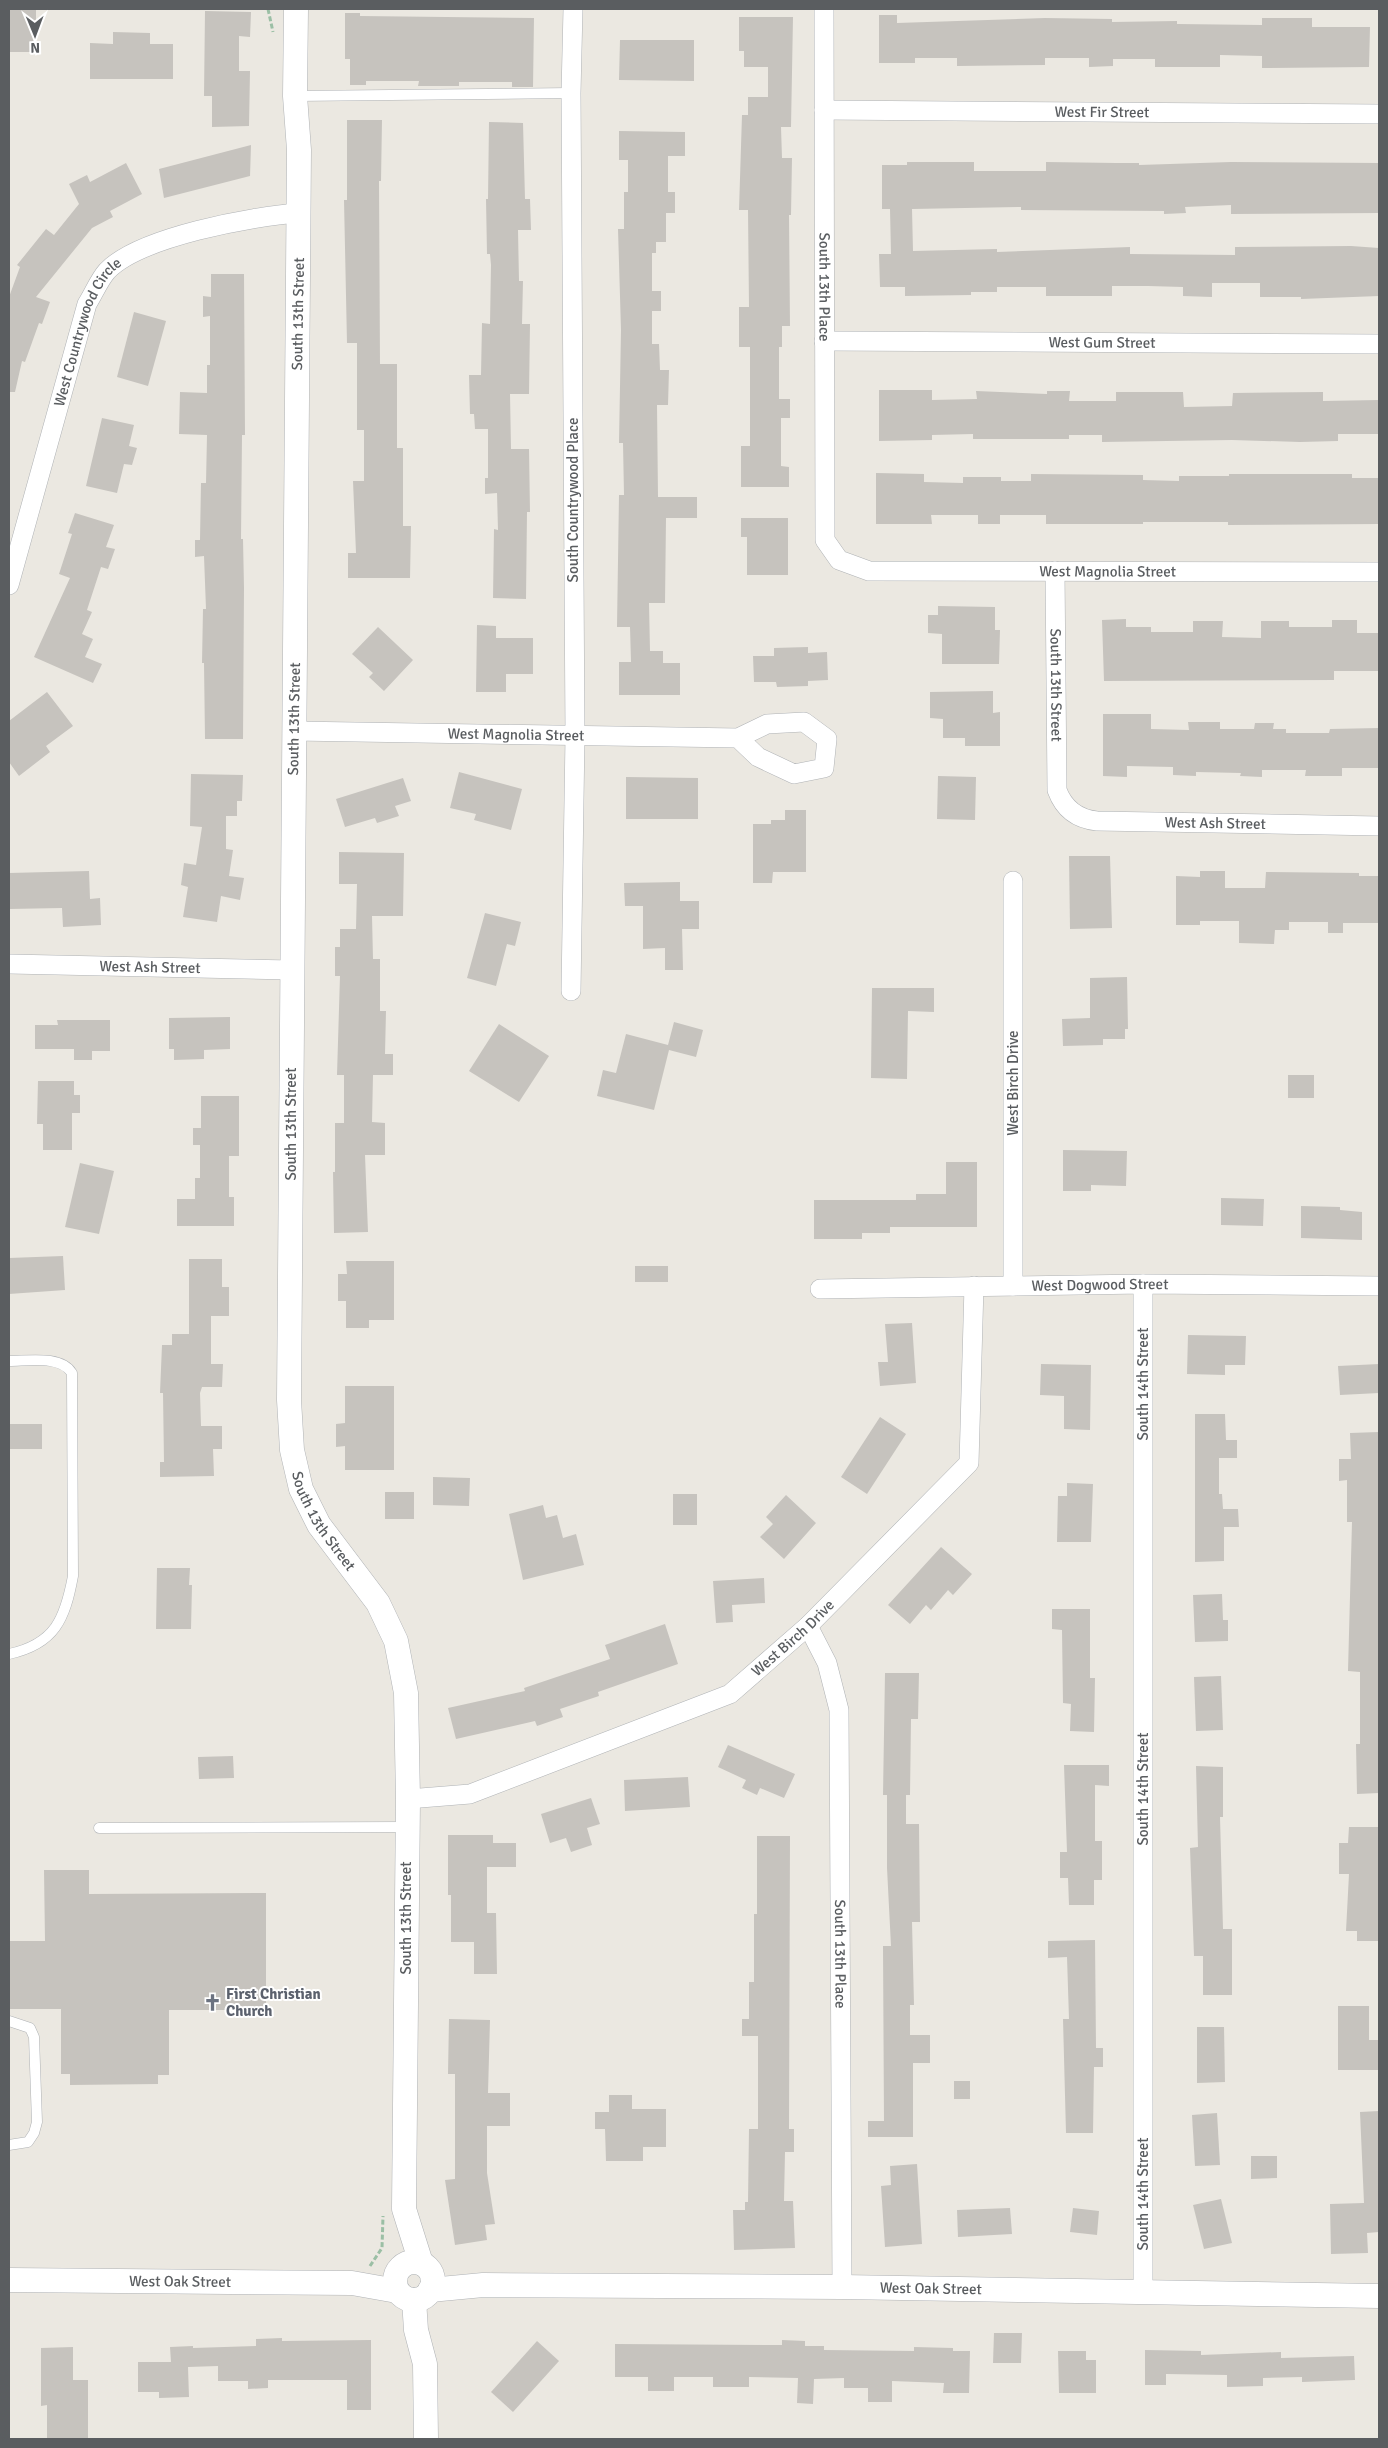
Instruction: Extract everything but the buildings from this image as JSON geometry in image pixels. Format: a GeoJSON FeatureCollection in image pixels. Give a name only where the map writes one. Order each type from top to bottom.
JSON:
{"type":"FeatureCollection","features":[{"type":"Feature","properties":{"kind":"street","name":"South 13th Street"},"geometry":{"type":"LineString","coordinates":[[296,9],[295,96],[299,150],[299,213],[292,970],[290,1400],[292,1450],[300,1489],[319,1525],[378,1603],[396,1641],[406,1693],[408,1799],[404,2209],[415,2281],[416,2330],[425,2364],[426,2439]]}},
{"type":"Feature","properties":{"kind":"street","name":"South Countrywood Place"},"geometry":{"type":"LineString","coordinates":[[571,991],[575,737],[571,93],[573,9]]}},
{"type":"Feature","properties":{"kind":"street","name":"South 13th Place"},"geometry":{"type":"LineString","coordinates":[[824,9],[824,540],[839,560]]}},
{"type":"Feature","properties":{"kind":"street","name":"West Fir Street"},"geometry":{"type":"LineString","coordinates":[[824,110],[1379,114]]}},
{"type":"Feature","properties":{"kind":"street","name":"West Countrywood Circle"},"geometry":{"type":"LineString","coordinates":[[9,586],[87,304],[107,271],[135,251],[212,227],[268,215],[299,213]]}},
{"type":"Feature","properties":{"kind":"street","name":"West Gum Street"},"geometry":{"type":"LineString","coordinates":[[824,341],[1379,344]]}},
{"type":"Feature","properties":{"kind":"street","name":"West Magnolia Street"},"geometry":{"type":"LineString","coordinates":[[839,560],[869,571],[1379,572]]}},
{"type":"Feature","properties":{"kind":"street","name":"South 13th Street"},"geometry":{"type":"LineString","coordinates":[[1055,571],[1057,790],[1060,798]]}},
{"type":"Feature","properties":{"kind":"street","name":"West Magnolia Street"},"geometry":{"type":"LineString","coordinates":[[294,731],[575,737],[738,738]]}},
{"type":"Feature","properties":{"kind":"street","name":"West Ash Street"},"geometry":{"type":"LineString","coordinates":[[1060,798],[1074,814],[1090,820],[1379,826]]}},
{"type":"Feature","properties":{"kind":"street","name":"West Birch Drive"},"geometry":{"type":"LineString","coordinates":[[1013,881],[1013,1286]]}},
{"type":"Feature","properties":{"kind":"street","name":"West Ash Street"},"geometry":{"type":"LineString","coordinates":[[9,964],[292,970]]}},
{"type":"Feature","properties":{"kind":"street","name":"West Dogwood Street"},"geometry":{"type":"LineString","coordinates":[[820,1289],[1143,1284],[1379,1286]]}},
{"type":"Feature","properties":{"kind":"street","name":"South 14th Street"},"geometry":{"type":"LineString","coordinates":[[1143,1284],[1143,2293]]}},
{"type":"Feature","properties":{"kind":"street","name":"West Birch Drive"},"geometry":{"type":"LineString","coordinates":[[408,1799],[470,1794],[730,1694],[808,1626],[969,1463],[974,1286]]}},
{"type":"Feature","properties":{"kind":"street","name":"South 13th Place"},"geometry":{"type":"LineString","coordinates":[[808,1626],[827,1663],[838,1710],[842,2287]]}},
{"type":"Feature","properties":{"kind":"street","name":"West Oak Street"},"geometry":{"type":"LineString","coordinates":[[9,2280],[352,2283],[415,2281],[483,2285],[842,2287],[1379,2296]]}},
{"type":"Feature","properties":{"kind":"lane"},"geometry":{"type":"LineString","coordinates":[[295,96],[571,93]]}},
{"type":"Feature","properties":{"kind":"lane"},"geometry":{"type":"LineString","coordinates":[[9,1361],[58,1362],[67,1366],[72,1373],[73,1576],[68,1604],[55,1628],[42,1642],[24,1651],[9,1654]]}},
{"type":"Feature","properties":{"kind":"lane"},"geometry":{"type":"LineString","coordinates":[[99,1828],[407,1827]]}},
{"type":"Feature","properties":{"kind":"lane"},"geometry":{"type":"LineString","coordinates":[[9,2021],[30,2028],[34,2037],[37,2122],[34,2134],[28,2142],[9,2145]]}},
{"type":"Feature","properties":{"kind":"place","name":"First Christian Church"},"geometry":{"type":"Point","coordinates":[212,2003]}}]}
